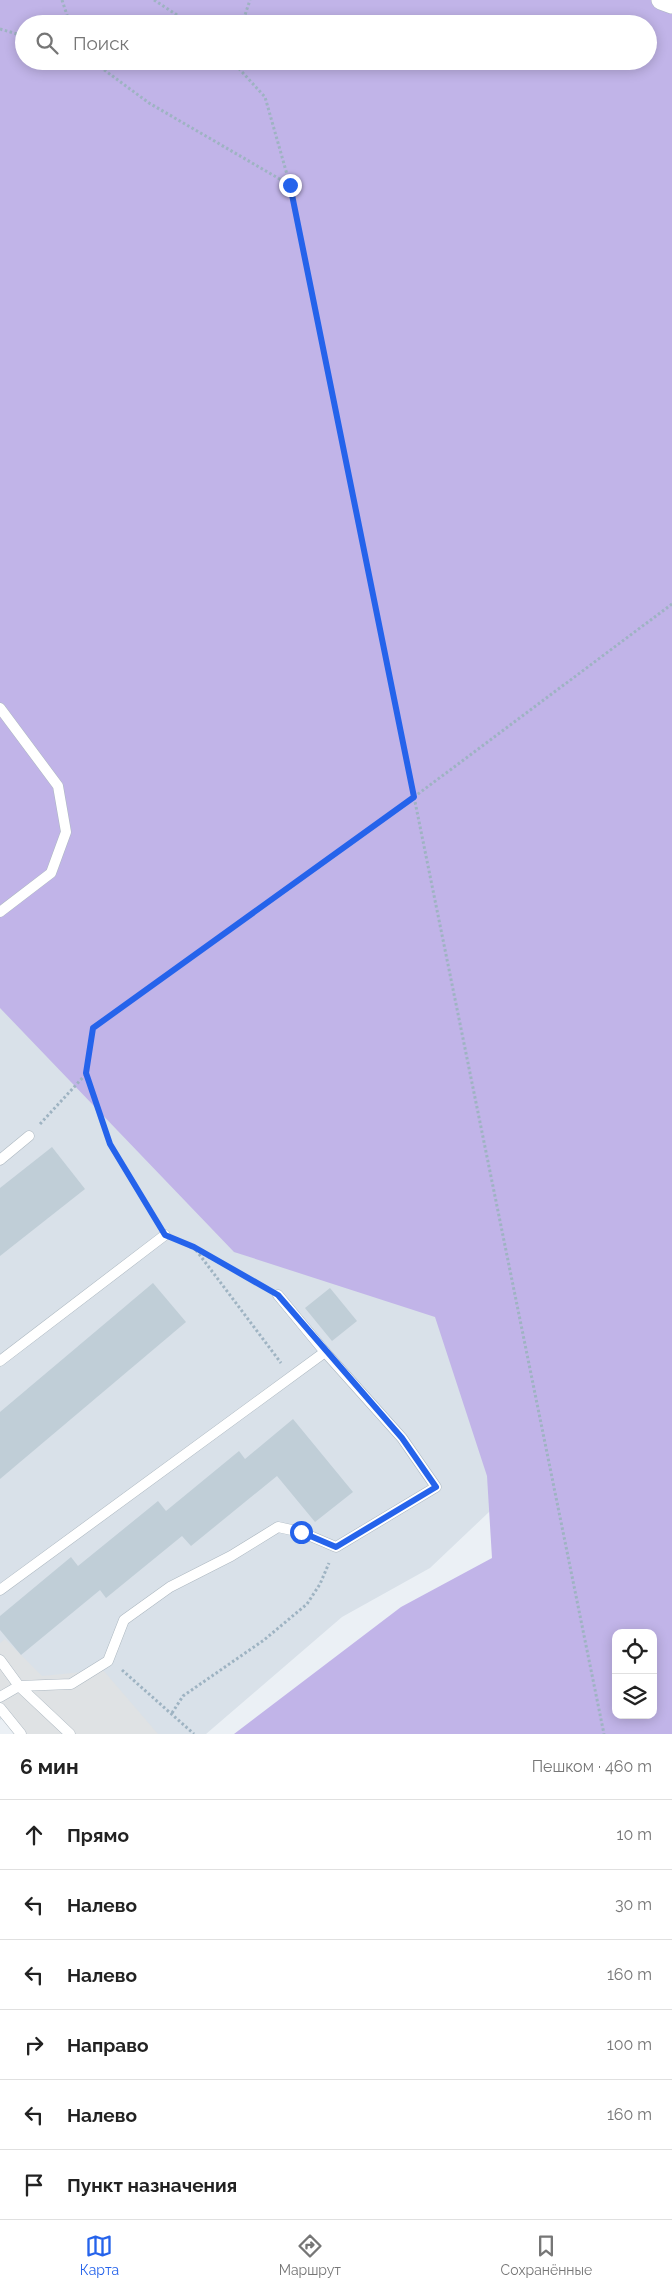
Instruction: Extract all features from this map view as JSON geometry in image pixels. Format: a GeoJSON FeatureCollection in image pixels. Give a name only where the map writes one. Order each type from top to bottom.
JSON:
{"type":"FeatureCollection","features":[{"type":"Feature","properties":{"kind":"street"},"geometry":{"type":"LineString","coordinates":[[661,0],[672,4]]}},
{"type":"Feature","properties":{"kind":"lane"},"geometry":{"type":"LineString","coordinates":[[0,708],[58,786],[66,832],[51,873],[0,912]]}},
{"type":"Feature","properties":{"kind":"lane"},"geometry":{"type":"LineString","coordinates":[[0,1160],[29,1136]]}},
{"type":"Feature","properties":{"kind":"lane"},"geometry":{"type":"LineString","coordinates":[[0,1361],[165,1235]]}},
{"type":"Feature","properties":{"kind":"lane"},"geometry":{"type":"LineString","coordinates":[[0,1697],[19,1686],[71,1684],[108,1660],[124,1620],[170,1587],[231,1556],[278,1527],[301,1532],[336,1547],[436,1487],[402,1438],[278,1295]]}},
{"type":"Feature","properties":{"kind":"lane"},"geometry":{"type":"LineString","coordinates":[[0,1590],[326,1352]]}},
{"type":"Feature","properties":{"kind":"lane"},"geometry":{"type":"LineString","coordinates":[[0,1660],[19,1686],[70,1734]]}},
{"type":"Feature","properties":{"kind":"lane"},"geometry":{"type":"LineString","coordinates":[[0,1708],[21,1734]]}},
{"type":"Feature","properties":{"kind":"path"},"geometry":{"type":"LineString","coordinates":[[62,0],[67,15]]}},
{"type":"Feature","properties":{"kind":"path"},"geometry":{"type":"LineString","coordinates":[[154,0],[177,15]]}},
{"type":"Feature","properties":{"kind":"path"},"geometry":{"type":"LineString","coordinates":[[245,15],[250,0]]}},
{"type":"Feature","properties":{"kind":"path"},"geometry":{"type":"LineString","coordinates":[[0,29],[15,33]]}},
{"type":"Feature","properties":{"kind":"path"},"geometry":{"type":"LineString","coordinates":[[104,70],[149,104],[290,185]]}},
{"type":"Feature","properties":{"kind":"path"},"geometry":{"type":"LineString","coordinates":[[240,70],[265,97],[290,185],[604,1734]]}},
{"type":"Feature","properties":{"kind":"path"},"geometry":{"type":"LineString","coordinates":[[278,1295],[194,1247],[165,1235],[110,1144],[86,1073],[93,1028],[414,797],[672,604]]}},
{"type":"Feature","properties":{"kind":"path"},"geometry":{"type":"LineString","coordinates":[[29,1136],[86,1073]]}},
{"type":"Feature","properties":{"kind":"path"},"geometry":{"type":"LineString","coordinates":[[194,1247],[291,1376]]}},
{"type":"Feature","properties":{"kind":"path"},"geometry":{"type":"LineString","coordinates":[[172,1713],[184,1696],[264,1640],[307,1604],[320,1584],[336,1547]]}},
{"type":"Feature","properties":{"kind":"path"},"geometry":{"type":"LineString","coordinates":[[108,1660],[129,1674],[194,1734]]}},
{"type":"Feature","properties":{"kind":"shaded area"},"geometry":{"type":"Polygon","coordinates":[[[0,0],[672,0],[672,1734],[234,1734],[401,1607],[492,1558],[487,1476],[435,1317],[234,1252],[0,1008],[0,0]]]}},
{"type":"Feature","properties":{"kind":"shaded area"},"geometry":{"type":"Polygon","coordinates":[[[0,404],[450,1254],[508,1494],[430,1568],[342,1617],[206,1734],[137,1734],[89,1668],[0,1720],[0,404]]]}},
{"type":"Feature","properties":{"kind":"shaded area"},"geometry":{"type":"Polygon","coordinates":[[[5,1639],[42,1676],[103,1670],[158,1734],[14,1734],[0,1716],[0,1643],[5,1639]]]}},
{"type":"Feature","properties":{"kind":"building"},"geometry":{"type":"Polygon","coordinates":[[[52,1147],[85,1189],[0,1256],[0,1188],[52,1147]]]}},
{"type":"Feature","properties":{"kind":"building"},"geometry":{"type":"Polygon","coordinates":[[[153,1283],[186,1322],[0,1479],[0,1412],[153,1283]]]}},
{"type":"Feature","properties":{"kind":"building"},"geometry":{"type":"Polygon","coordinates":[[[330,1288],[357,1321],[332,1341],[305,1308],[330,1288]]]}},
{"type":"Feature","properties":{"kind":"building"},"geometry":{"type":"Polygon","coordinates":[[[293,1419],[353,1492],[315,1522],[277,1476],[191,1546],[182,1536],[106,1598],[100,1590],[21,1655],[0,1630],[0,1616],[71,1557],[78,1566],[158,1501],[166,1511],[239,1451],[245,1459],[293,1419]]]}},
{"type":"Feature","properties":{"kind":"route"},"geometry":{"type":"LineString","coordinates":[[290,185],[414,797],[93,1028],[86,1073],[110,1144],[165,1235],[194,1247],[278,1295],[402,1438],[436,1487],[336,1547],[301,1532]]}}]}
